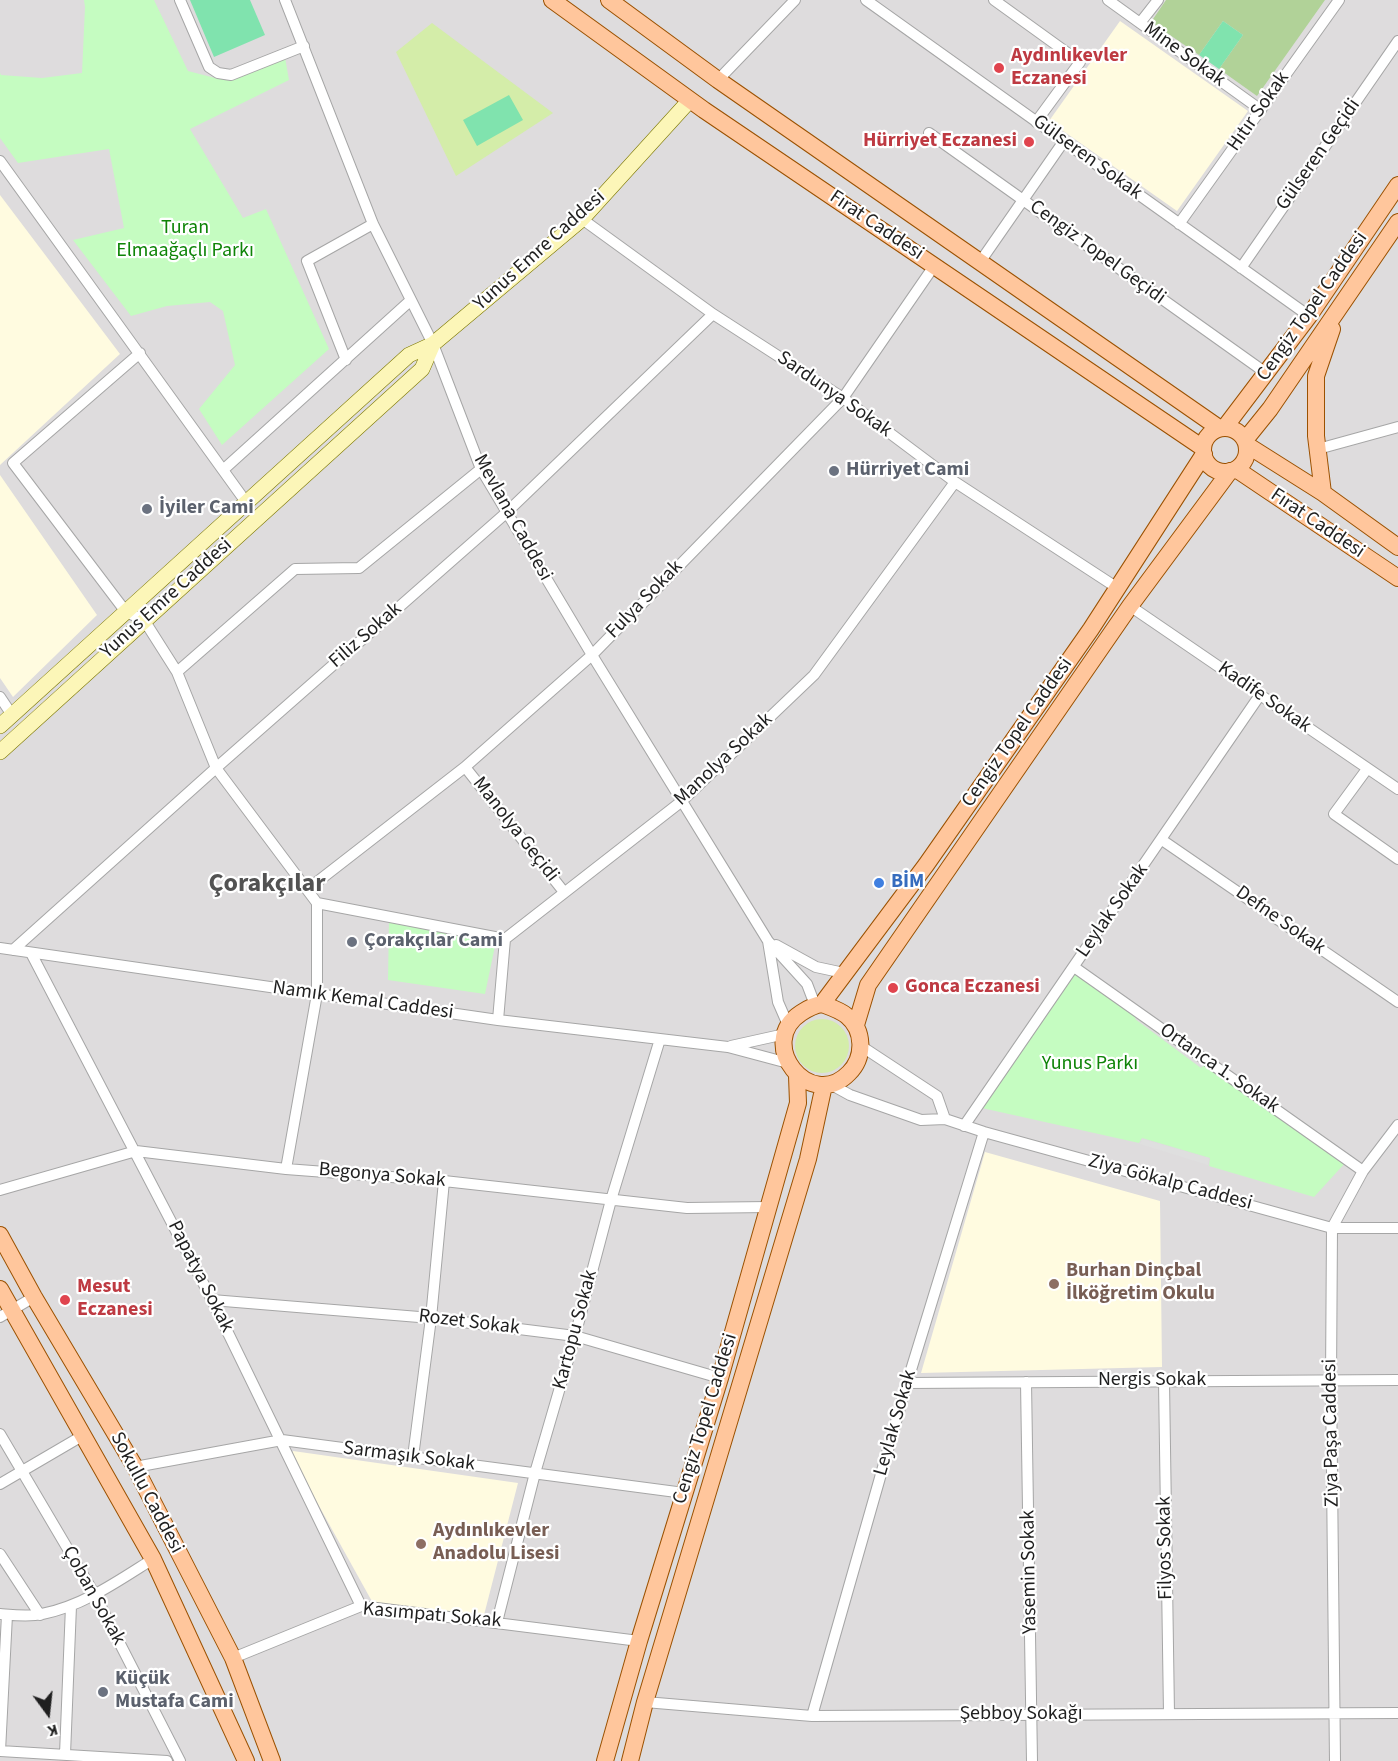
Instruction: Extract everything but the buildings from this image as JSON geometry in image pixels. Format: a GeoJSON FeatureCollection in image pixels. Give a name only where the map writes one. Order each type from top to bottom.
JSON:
{"type":"FeatureCollection","features":[{"type":"Feature","properties":{"kind":"main road","name":"Fırat Caddesi"},"geometry":{"type":"LineString","coordinates":[[552,0],[690,100],[1203,451]]}},
{"type":"Feature","properties":{"kind":"main road","name":"Fırat Caddesi"},"geometry":{"type":"LineString","coordinates":[[609,0],[718,80],[1222,428]]}},
{"type":"Feature","properties":{"kind":"main road","name":"Cengiz Topel Caddesi"},"geometry":{"type":"LineString","coordinates":[[1222,428],[1309,316],[1398,185]]}},
{"type":"Feature","properties":{"kind":"main road","name":"Cengiz Topel Caddesi"},"geometry":{"type":"LineString","coordinates":[[1246,442],[1398,222]]}},
{"type":"Feature","properties":{"kind":"main road"},"geometry":{"type":"LineString","coordinates":[[1323,493],[1316,436],[1316,376],[1338,311]]}},
{"type":"Feature","properties":{"kind":"main road"},"geometry":{"type":"LineString","coordinates":[[1222,428],[1237,431],[1246,442],[1245,459],[1233,470],[1223,472],[1211,466],[1203,451],[1208,436],[1222,428]]}},
{"type":"Feature","properties":{"kind":"main road","name":"Fırat Caddesi"},"geometry":{"type":"LineString","coordinates":[[1246,442],[1323,493],[1398,547]]}},
{"type":"Feature","properties":{"kind":"main road","name":"Cengiz Topel Caddesi"},"geometry":{"type":"LineString","coordinates":[[819,1004],[872,939],[926,865],[1119,589],[1203,451]]}},
{"type":"Feature","properties":{"kind":"main road","name":"Fırat Caddesi"},"geometry":{"type":"LineString","coordinates":[[1233,470],[1398,578]]}},
{"type":"Feature","properties":{"kind":"main road","name":"Cengiz Topel Caddesi"},"geometry":{"type":"LineString","coordinates":[[856,1025],[868,985],[1130,606],[1233,470]]}},
{"type":"Feature","properties":{"kind":"main road"},"geometry":{"type":"LineString","coordinates":[[819,1004],[839,1010],[856,1025],[861,1046],[857,1063],[846,1076],[827,1084],[813,1084],[793,1070],[782,1046],[787,1029],[797,1015],[819,1004]]}},
{"type":"Feature","properties":{"kind":"main road","name":"Cengiz Topel Caddesi"},"geometry":{"type":"LineString","coordinates":[[605,1761],[639,1641],[720,1378],[798,1103],[793,1070]]}},
{"type":"Feature","properties":{"kind":"main road","name":"Cengiz Topel Caddesi"},"geometry":{"type":"LineString","coordinates":[[630,1761],[645,1702],[808,1159],[827,1084]]}},
{"type":"Feature","properties":{"kind":"main road","name":"Sokullu Caddesi"},"geometry":{"type":"LineString","coordinates":[[0,1235],[135,1467],[233,1659],[272,1761]]}},
{"type":"Feature","properties":{"kind":"main road","name":"Sokullu Caddesi"},"geometry":{"type":"LineString","coordinates":[[0,1289],[6,1313],[82,1436],[153,1559],[246,1761]]}},
{"type":"Feature","properties":{"kind":"street"},"geometry":{"type":"LineString","coordinates":[[180,0],[206,62],[218,74],[231,75],[304,46]]}},
{"type":"Feature","properties":{"kind":"street","name":"Mevlana Caddesi"},"geometry":{"type":"LineString","coordinates":[[285,0],[373,224],[433,344],[481,469],[768,941],[807,984],[819,1004]]}},
{"type":"Feature","properties":{"kind":"street"},"geometry":{"type":"LineString","coordinates":[[718,80],[795,0]]}},
{"type":"Feature","properties":{"kind":"street","name":"Gülseren Sokak"},"geometry":{"type":"LineString","coordinates":[[866,0],[1309,316]]}},
{"type":"Feature","properties":{"kind":"street"},"geometry":{"type":"LineString","coordinates":[[994,0],[1080,62],[1036,122]]}},
{"type":"Feature","properties":{"kind":"street","name":"Mine Sokak"},"geometry":{"type":"LineString","coordinates":[[1108,0],[1261,110]]}},
{"type":"Feature","properties":{"kind":"street"},"geometry":{"type":"LineString","coordinates":[[1140,23],[1158,0]]}},
{"type":"Feature","properties":{"kind":"street","name":"Hıtır Sokak"},"geometry":{"type":"LineString","coordinates":[[1179,224],[1339,0]]}},
{"type":"Feature","properties":{"kind":"street","name":"Gülseren Geçidi"},"geometry":{"type":"LineString","coordinates":[[1241,268],[1398,41]]}},
{"type":"Feature","properties":{"kind":"street","name":"Yunus Emre Caddesi"},"geometry":{"type":"LineString","coordinates":[[0,726],[409,355],[433,344],[582,219],[690,100]]}},
{"type":"Feature","properties":{"kind":"street","name":"Cengiz Topel Geçidi"},"geometry":{"type":"LineString","coordinates":[[929,133],[1266,373]]}},
{"type":"Feature","properties":{"kind":"street"},"geometry":{"type":"LineString","coordinates":[[980,262],[1064,141]]}},
{"type":"Feature","properties":{"kind":"street"},"geometry":{"type":"LineString","coordinates":[[0,161],[246,502]]}},
{"type":"Feature","properties":{"kind":"street","name":"Sardunya Sokak"},"geometry":{"type":"LineString","coordinates":[[582,219],[712,314],[843,398],[955,482],[1119,589]]}},
{"type":"Feature","properties":{"kind":"street"},"geometry":{"type":"LineString","coordinates":[[346,360],[306,261],[373,224]]}},
{"type":"Feature","properties":{"kind":"street","name":"Fulya Sokak"},"geometry":{"type":"LineString","coordinates":[[308,889],[465,767],[592,655],[843,398],[934,266]]}},
{"type":"Feature","properties":{"kind":"street"},"geometry":{"type":"LineString","coordinates":[[223,470],[411,300]]}},
{"type":"Feature","properties":{"kind":"street","name":"Filiz Sokak"},"geometry":{"type":"LineString","coordinates":[[13,950],[506,513],[712,314]]}},
{"type":"Feature","properties":{"kind":"street","name":"Yunus Emre Caddesi"},"geometry":{"type":"LineString","coordinates":[[0,752],[422,369],[433,344]]}},
{"type":"Feature","properties":{"kind":"street"},"geometry":{"type":"LineString","coordinates":[[140,353],[13,463],[126,612],[144,620],[177,672],[216,768],[317,903],[317,994],[286,1168]]}},
{"type":"Feature","properties":{"kind":"street"},"geometry":{"type":"LineString","coordinates":[[1318,449],[1398,427]]}},
{"type":"Feature","properties":{"kind":"street"},"geometry":{"type":"LineString","coordinates":[[177,672],[295,569],[359,568],[481,469]]}},
{"type":"Feature","properties":{"kind":"street","name":"Manolya Sokak"},"geometry":{"type":"LineString","coordinates":[[505,939],[682,801],[814,675],[955,482]]}},
{"type":"Feature","properties":{"kind":"street","name":"Kadife Sokak"},"geometry":{"type":"LineString","coordinates":[[1130,606],[1398,789]]}},
{"type":"Feature","properties":{"kind":"street","name":"Leylak Sokak"},"geometry":{"type":"LineString","coordinates":[[964,1126],[1260,696]]}},
{"type":"Feature","properties":{"kind":"street"},"geometry":{"type":"LineString","coordinates":[[0,697],[12,715]]}},
{"type":"Feature","properties":{"kind":"street","name":"Manolya Geçidi"},"geometry":{"type":"LineString","coordinates":[[465,767],[564,892]]}},
{"type":"Feature","properties":{"kind":"street"},"geometry":{"type":"LineString","coordinates":[[1367,769],[1334,814],[1398,859]]}},
{"type":"Feature","properties":{"kind":"street","name":"Defne Sokak"},"geometry":{"type":"LineString","coordinates":[[1162,840],[1398,1002]]}},
{"type":"Feature","properties":{"kind":"street"},"geometry":{"type":"LineString","coordinates":[[317,903],[505,939],[498,1020]]}},
{"type":"Feature","properties":{"kind":"street","name":"Mevlana Caddesi"},"geometry":{"type":"LineString","coordinates":[[768,941],[816,967],[844,973]]}},
{"type":"Feature","properties":{"kind":"street","name":"Mevlana Caddesi"},"geometry":{"type":"LineString","coordinates":[[768,941],[778,1002],[787,1029]]}},
{"type":"Feature","properties":{"kind":"street","name":"Namık Kemal Caddesi"},"geometry":{"type":"LineString","coordinates":[[0,948],[498,1020],[728,1047],[793,1070]]}},
{"type":"Feature","properties":{"kind":"street","name":"Papatya Sokak"},"geometry":{"type":"LineString","coordinates":[[31,953],[212,1300],[361,1606]]}},
{"type":"Feature","properties":{"kind":"street","name":"Ortanca 1. Sokak"},"geometry":{"type":"LineString","coordinates":[[1074,967],[1363,1171]]}},
{"type":"Feature","properties":{"kind":"street","name":"Namık Kemal Caddesi"},"geometry":{"type":"LineString","coordinates":[[728,1047],[787,1029]]}},
{"type":"Feature","properties":{"kind":"street","name":"Kartopu Sokak"},"geometry":{"type":"LineString","coordinates":[[497,1622],[535,1473],[611,1200],[660,1039]]}},
{"type":"Feature","properties":{"kind":"street"},"geometry":{"type":"LineString","coordinates":[[861,1046],[937,1096],[945,1119]]}},
{"type":"Feature","properties":{"kind":"street","name":"Ziya Gökalp Caddesi"},"geometry":{"type":"LineString","coordinates":[[827,1084],[850,1095],[921,1120],[945,1119],[984,1132],[1332,1228],[1398,1228]]}},
{"type":"Feature","properties":{"kind":"street","name":"Ziya Paşa Caddesi"},"geometry":{"type":"LineString","coordinates":[[1335,1761],[1331,1380],[1332,1228],[1363,1171],[1398,1125]]}},
{"type":"Feature","properties":{"kind":"street","name":"Leylak Sokak"},"geometry":{"type":"LineString","coordinates":[[812,1716],[907,1383],[984,1132]]}},
{"type":"Feature","properties":{"kind":"street","name":"Begonya Sokak"},"geometry":{"type":"LineString","coordinates":[[0,1190],[136,1151],[286,1168],[444,1181],[687,1208],[769,1207]]}},
{"type":"Feature","properties":{"kind":"street"},"geometry":{"type":"LineString","coordinates":[[413,1457],[431,1318],[444,1181]]}},
{"type":"Feature","properties":{"kind":"street"},"geometry":{"type":"LineString","coordinates":[[6,1313],[34,1297]]}},
{"type":"Feature","properties":{"kind":"street","name":"Rozet Sokak"},"geometry":{"type":"LineString","coordinates":[[212,1300],[431,1318],[575,1336],[720,1378]]}},
{"type":"Feature","properties":{"kind":"street","name":"Nergis Sokak"},"geometry":{"type":"LineString","coordinates":[[907,1383],[1398,1380]]}},
{"type":"Feature","properties":{"kind":"street","name":"Filyos Sokak"},"geometry":{"type":"LineString","coordinates":[[1164,1381],[1169,1714]]}},
{"type":"Feature","properties":{"kind":"street","name":"Yasemin Sokak"},"geometry":{"type":"LineString","coordinates":[[1026,1382],[1032,1761]]}},
{"type":"Feature","properties":{"kind":"street","name":"Çoban Sokak"},"geometry":{"type":"LineString","coordinates":[[0,1434],[95,1594],[180,1761]]}},
{"type":"Feature","properties":{"kind":"street"},"geometry":{"type":"LineString","coordinates":[[0,1484],[82,1436]]}},
{"type":"Feature","properties":{"kind":"street","name":"Sarmaşık Sokak"},"geometry":{"type":"LineString","coordinates":[[135,1467],[282,1440],[684,1493]]}},
{"type":"Feature","properties":{"kind":"street"},"geometry":{"type":"LineString","coordinates":[[0,1554],[40,1615]]}},
{"type":"Feature","properties":{"kind":"street"},"geometry":{"type":"LineString","coordinates":[[153,1559],[72,1606],[40,1615],[4,1614],[0,1751],[167,1761]]}},
{"type":"Feature","properties":{"kind":"street"},"geometry":{"type":"LineString","coordinates":[[65,1754],[72,1606]]}},
{"type":"Feature","properties":{"kind":"street","name":"Kasımpatı Sokak"},"geometry":{"type":"LineString","coordinates":[[233,1659],[361,1606],[639,1641]]}},
{"type":"Feature","properties":{"kind":"street","name":"Şebboy Sokağı"},"geometry":{"type":"LineString","coordinates":[[645,1702],[812,1716],[1398,1713]]}},
{"type":"Feature","properties":{"kind":"shaded area"},"geometry":{"type":"Polygon","coordinates":[[[0,0],[1398,0],[1398,1761],[0,1761],[0,0]]]}},
{"type":"Feature","properties":{"kind":"shaded area"},"geometry":{"type":"Polygon","coordinates":[[[1120,21],[1248,111],[1177,211],[1049,121],[1120,21]]]}},
{"type":"Feature","properties":{"kind":"shaded area"},"geometry":{"type":"Polygon","coordinates":[[[0,195],[120,354],[0,465],[0,195]]]}},
{"type":"Feature","properties":{"kind":"shaded area"},"geometry":{"type":"Polygon","coordinates":[[[0,475],[97,615],[13,697],[0,678],[0,475]]]}},
{"type":"Feature","properties":{"kind":"shaded area"},"geometry":{"type":"Polygon","coordinates":[[[1142,1139],[1209,1158],[1208,1165],[1140,1144],[1142,1139]]]}},
{"type":"Feature","properties":{"kind":"shaded area","name":"Burhan Dinçbal İlköğretim Okulu"},"geometry":{"type":"Polygon","coordinates":[[[985,1152],[1160,1201],[1162,1367],[921,1373],[985,1152]]]}},
{"type":"Feature","properties":{"kind":"shaded area","name":"Aydınlıkevler Anadolu Lisesi"},"geometry":{"type":"Polygon","coordinates":[[[293,1451],[518,1483],[484,1615],[374,1605],[294,1461],[293,1451]]]}},
{"type":"Feature","properties":{"kind":"green space","name":"Turan Elmaağaçlı Parkı"},"geometry":{"type":"Polygon","coordinates":[[[84,0],[154,0],[188,71],[215,78],[284,52],[289,80],[190,129],[243,218],[266,209],[329,349],[222,445],[199,409],[235,365],[223,311],[210,302],[167,306],[131,316],[73,240],[124,228],[109,149],[18,163],[0,138],[0,73],[1,75],[42,78],[82,73],[84,0]]]}},
{"type":"Feature","properties":{"kind":"green space"},"geometry":{"type":"Polygon","coordinates":[[[190,0],[250,0],[265,35],[214,57],[190,0]]]}},
{"type":"Feature","properties":{"kind":"green space"},"geometry":{"type":"Polygon","coordinates":[[[1166,0],[1325,0],[1257,96],[1219,69],[1243,35],[1223,21],[1199,55],[1151,22],[1166,0]]]}},
{"type":"Feature","properties":{"kind":"green space"},"geometry":{"type":"Polygon","coordinates":[[[1223,21],[1243,35],[1219,69],[1199,55],[1223,21]]]}},
{"type":"Feature","properties":{"kind":"green space"},"geometry":{"type":"Polygon","coordinates":[[[432,23],[553,113],[456,176],[396,52],[432,23]]]}},
{"type":"Feature","properties":{"kind":"green space"},"geometry":{"type":"Polygon","coordinates":[[[509,95],[523,120],[477,146],[463,120],[509,95]]]}},
{"type":"Feature","properties":{"kind":"green space"},"geometry":{"type":"Polygon","coordinates":[[[389,921],[496,941],[485,994],[388,980],[389,921]]]}},
{"type":"Feature","properties":{"kind":"green space","name":"Yunus Parkı"},"geometry":{"type":"Polygon","coordinates":[[[1075,970],[1138,1014],[1135,1019],[1201,1068],[1207,1062],[1346,1162],[1314,1197],[1209,1166],[1210,1158],[1142,1138],[1139,1143],[982,1108],[1075,970]]]}},
{"type":"Feature","properties":{"kind":"green space"},"geometry":{"type":"Polygon","coordinates":[[[822,1019],[832,1021],[841,1027],[847,1036],[849,1046],[847,1056],[841,1065],[832,1071],[822,1073],[812,1071],[803,1065],[797,1056],[795,1046],[797,1036],[803,1027],[812,1021],[822,1019]]]}},
{"type":"Feature","properties":{"kind":"place","name":"Aydınlıkevler Eczanesi"},"geometry":{"type":"Point","coordinates":[999,68]}},
{"type":"Feature","properties":{"kind":"place","name":"Hürriyet Eczanesi"},"geometry":{"type":"Point","coordinates":[1029,142]}},
{"type":"Feature","properties":{"kind":"place","name":"Hürriyet Cami"},"geometry":{"type":"Point","coordinates":[834,471]}},
{"type":"Feature","properties":{"kind":"place","name":"İyiler Cami"},"geometry":{"type":"Point","coordinates":[147,509]}},
{"type":"Feature","properties":{"kind":"place","name":"BİM"},"geometry":{"type":"Point","coordinates":[879,883]}},
{"type":"Feature","properties":{"kind":"place","name":"Çorakçılar Cami"},"geometry":{"type":"Point","coordinates":[352,942]}},
{"type":"Feature","properties":{"kind":"place","name":"Gonca Eczanesi"},"geometry":{"type":"Point","coordinates":[893,988]}},
{"type":"Feature","properties":{"kind":"place","name":"Burhan Dinçbal İlköğretim Okulu"},"geometry":{"type":"Point","coordinates":[1054,1284]}},
{"type":"Feature","properties":{"kind":"place","name":"Mesut Eczanesi"},"geometry":{"type":"Point","coordinates":[65,1300]}},
{"type":"Feature","properties":{"kind":"place","name":"Aydınlıkevler Anadolu Lisesi"},"geometry":{"type":"Point","coordinates":[421,1544]}},
{"type":"Feature","properties":{"kind":"place","name":"Küçük Mustafa Cami"},"geometry":{"type":"Point","coordinates":[103,1692]}},
{"type":"Feature","properties":{"kind":"district","name":"Çorakçılar"},"geometry":{"type":"Point","coordinates":[267,885]}}]}
